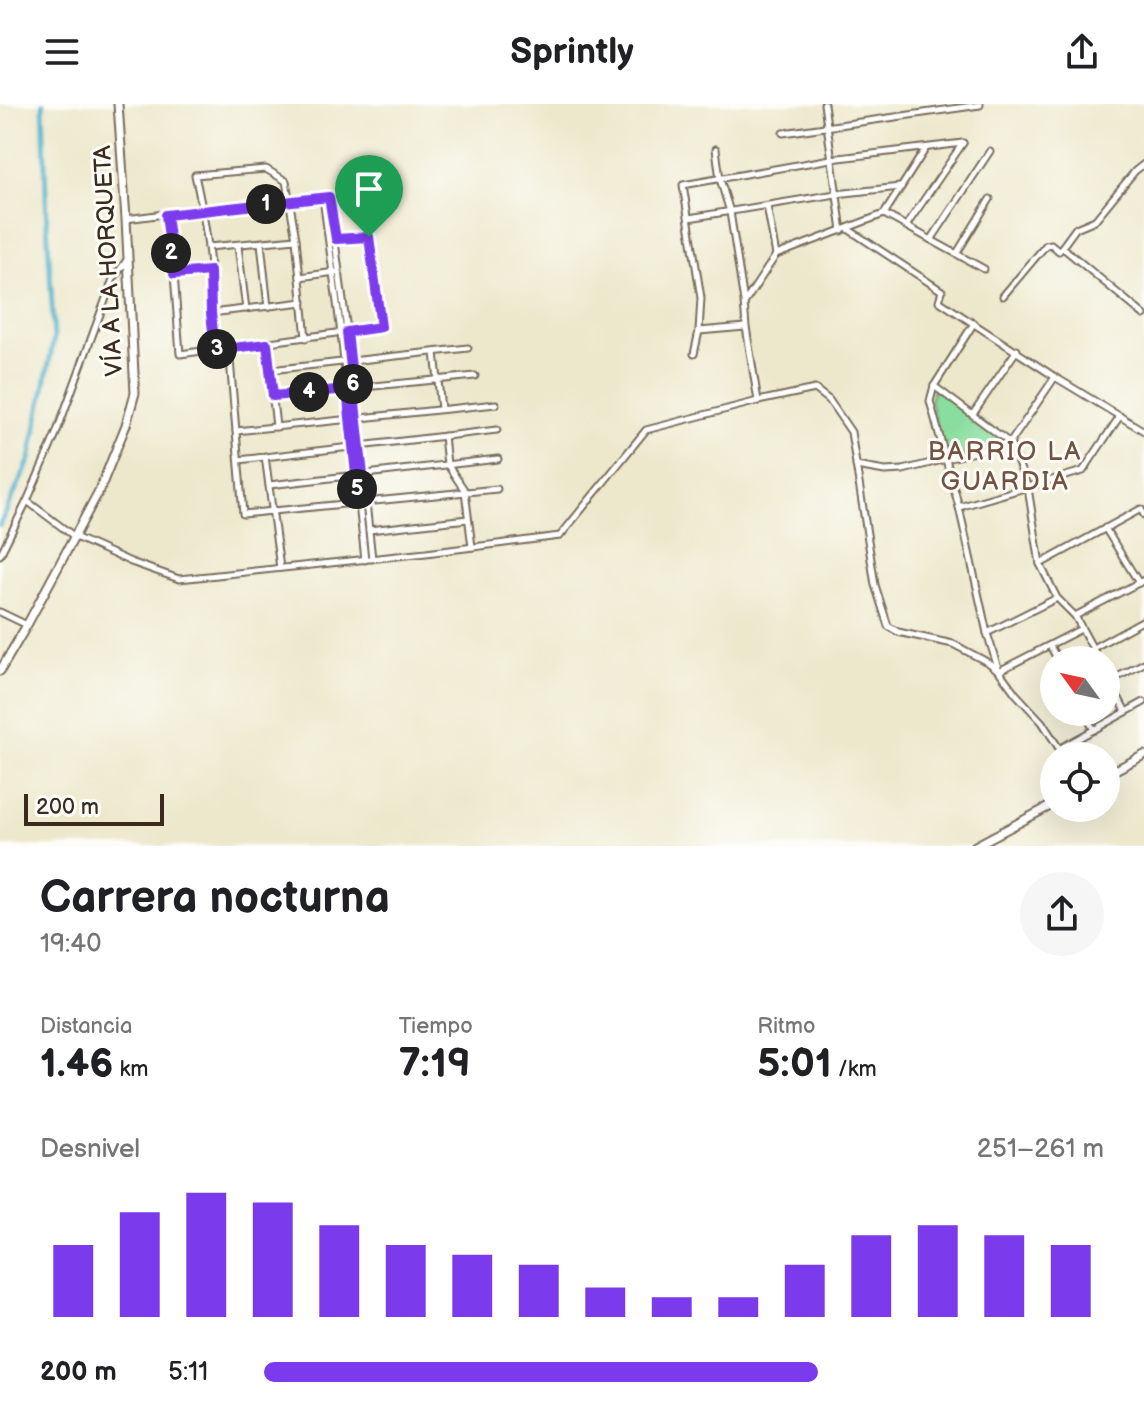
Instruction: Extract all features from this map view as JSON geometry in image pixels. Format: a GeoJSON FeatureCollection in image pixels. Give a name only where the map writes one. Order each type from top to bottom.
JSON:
{"type":"FeatureCollection","features":[{"type":"Feature","properties":{"kind":"main road","name":"VÍA A LA HORQUETA"},"geometry":{"type":"LineString","coordinates":[[0,671],[75,537],[114,457],[135,393],[118,104]]}},
{"type":"Feature","properties":{"kind":"main road"},"geometry":{"type":"LineString","coordinates":[[1120,768],[1144,755]]}},
{"type":"Feature","properties":{"kind":"main road"},"geometry":{"type":"LineString","coordinates":[[975,846],[1040,811]]}},
{"type":"Feature","properties":{"kind":"street"},"geometry":{"type":"LineString","coordinates":[[824,104],[836,194],[845,230],[942,291],[939,301],[1144,431]]}},
{"type":"Feature","properties":{"kind":"street"},"geometry":{"type":"LineString","coordinates":[[783,133],[980,105]]}},
{"type":"Feature","properties":{"kind":"street"},"geometry":{"type":"LineString","coordinates":[[694,354],[699,331],[700,287],[683,185],[831,159],[963,143],[906,226]]}},
{"type":"Feature","properties":{"kind":"street"},"geometry":{"type":"LineString","coordinates":[[744,302],[776,255],[884,214],[926,148]]}},
{"type":"Feature","properties":{"kind":"street"},"geometry":{"type":"LineString","coordinates":[[716,149],[720,179],[730,212],[758,401]]}},
{"type":"Feature","properties":{"kind":"street"},"geometry":{"type":"LineString","coordinates":[[931,240],[990,151]]}},
{"type":"Feature","properties":{"kind":"street"},"geometry":{"type":"LineString","coordinates":[[1003,296],[1046,245],[1051,244],[1059,251],[1076,228],[1095,220],[1144,164]]}},
{"type":"Feature","properties":{"kind":"street"},"geometry":{"type":"LineString","coordinates":[[215,350],[208,247],[195,175],[266,169],[286,181],[296,239],[306,338]]}},
{"type":"Feature","properties":{"kind":"street"},"geometry":{"type":"LineString","coordinates":[[689,218],[900,187]]}},
{"type":"Feature","properties":{"kind":"street"},"geometry":{"type":"LineString","coordinates":[[126,219],[326,198]]}},
{"type":"Feature","properties":{"kind":"street"},"geometry":{"type":"LineString","coordinates":[[326,198],[336,239],[336,272]]}},
{"type":"Feature","properties":{"kind":"street"},"geometry":{"type":"LineString","coordinates":[[326,198],[368,559]]}},
{"type":"Feature","properties":{"kind":"street"},"geometry":{"type":"LineString","coordinates":[[957,253],[990,199]]}},
{"type":"Feature","properties":{"kind":"street"},"geometry":{"type":"LineString","coordinates":[[767,206],[776,255]]}},
{"type":"Feature","properties":{"kind":"street"},"geometry":{"type":"LineString","coordinates":[[884,214],[984,269]]}},
{"type":"Feature","properties":{"kind":"street"},"geometry":{"type":"LineString","coordinates":[[166,215],[180,354],[381,327],[369,237],[336,239]]}},
{"type":"Feature","properties":{"kind":"street"},"geometry":{"type":"LineString","coordinates":[[208,247],[296,239]]}},
{"type":"Feature","properties":{"kind":"street"},"geometry":{"type":"LineString","coordinates":[[261,243],[268,307]]}},
{"type":"Feature","properties":{"kind":"street"},"geometry":{"type":"LineString","coordinates":[[238,246],[246,309]]}},
{"type":"Feature","properties":{"kind":"street"},"geometry":{"type":"LineString","coordinates":[[1062,247],[1144,315]]}},
{"type":"Feature","properties":{"kind":"street"},"geometry":{"type":"LineString","coordinates":[[0,555],[56,434],[113,279],[128,260]]}},
{"type":"Feature","properties":{"kind":"street"},"geometry":{"type":"LineString","coordinates":[[174,274],[210,271]]}},
{"type":"Feature","properties":{"kind":"street"},"geometry":{"type":"LineString","coordinates":[[300,277],[336,272]]}},
{"type":"Feature","properties":{"kind":"street"},"geometry":{"type":"LineString","coordinates":[[211,313],[303,302]]}},
{"type":"Feature","properties":{"kind":"street"},"geometry":{"type":"LineString","coordinates":[[974,323],[934,386],[930,401],[999,671]]}},
{"type":"Feature","properties":{"kind":"street"},"geometry":{"type":"LineString","coordinates":[[699,331],[746,327]]}},
{"type":"Feature","properties":{"kind":"street"},"geometry":{"type":"LineString","coordinates":[[267,344],[276,427]]}},
{"type":"Feature","properties":{"kind":"street"},"geometry":{"type":"LineString","coordinates":[[229,348],[243,514],[497,489]]}},
{"type":"Feature","properties":{"kind":"street"},"geometry":{"type":"LineString","coordinates":[[270,370],[468,348]]}},
{"type":"Feature","properties":{"kind":"street"},"geometry":{"type":"LineString","coordinates":[[973,414],[1017,350]]}},
{"type":"Feature","properties":{"kind":"street"},"geometry":{"type":"LineString","coordinates":[[435,352],[441,409]]}},
{"type":"Feature","properties":{"kind":"street"},"geometry":{"type":"LineString","coordinates":[[273,396],[475,376]]}},
{"type":"Feature","properties":{"kind":"street"},"geometry":{"type":"LineString","coordinates":[[856,466],[885,471],[903,470],[1010,443],[1055,377]]}},
{"type":"Feature","properties":{"kind":"street"},"geometry":{"type":"LineString","coordinates":[[934,386],[1010,443],[1028,488],[1040,564],[1057,598],[1075,616],[1092,646]]}},
{"type":"Feature","properties":{"kind":"street"},"geometry":{"type":"LineString","coordinates":[[27,501],[75,537],[179,579],[560,536],[646,430],[815,389],[829,400],[851,432],[875,585],[888,626],[898,632],[953,644],[989,663],[1042,722],[1055,742]]}},
{"type":"Feature","properties":{"kind":"street"},"geometry":{"type":"LineString","coordinates":[[236,431],[496,404]]}},
{"type":"Feature","properties":{"kind":"street"},"geometry":{"type":"LineString","coordinates":[[959,507],[1083,471],[1120,416]]}},
{"type":"Feature","properties":{"kind":"street"},"geometry":{"type":"LineString","coordinates":[[239,460],[497,430]]}},
{"type":"Feature","properties":{"kind":"street"},"geometry":{"type":"LineString","coordinates":[[444,436],[447,464],[465,491],[472,547]]}},
{"type":"Feature","properties":{"kind":"street"},"geometry":{"type":"LineString","coordinates":[[265,456],[280,568]]}},
{"type":"Feature","properties":{"kind":"street"},"geometry":{"type":"LineString","coordinates":[[269,485],[498,459]]}},
{"type":"Feature","properties":{"kind":"street"},"geometry":{"type":"LineString","coordinates":[[362,502],[369,530],[368,559]]}},
{"type":"Feature","properties":{"kind":"street"},"geometry":{"type":"LineString","coordinates":[[1040,564],[1141,509],[1144,515]]}},
{"type":"Feature","properties":{"kind":"street"},"geometry":{"type":"LineString","coordinates":[[369,530],[468,519]]}},
{"type":"Feature","properties":{"kind":"street"},"geometry":{"type":"LineString","coordinates":[[1075,616],[1142,581],[1105,528]]}},
{"type":"Feature","properties":{"kind":"street"},"geometry":{"type":"LineString","coordinates":[[987,633],[1057,598]]}},
{"type":"Feature","properties":{"kind":"street"},"geometry":{"type":"LineString","coordinates":[[0,612],[27,625]]}},
{"type":"Feature","properties":{"kind":"street"},"geometry":{"type":"LineString","coordinates":[[1097,646],[1144,620]]}},
{"type":"Feature","properties":{"kind":"street"},"geometry":{"type":"LineString","coordinates":[[1050,646],[1081,629]]}},
{"type":"Feature","properties":{"kind":"street"},"geometry":{"type":"LineString","coordinates":[[999,671],[1040,651]]}},
{"type":"Feature","properties":{"kind":"street"},"geometry":{"type":"LineString","coordinates":[[1120,676],[1144,663]]}},
{"type":"Feature","properties":{"kind":"street"},"geometry":{"type":"LineString","coordinates":[[1120,700],[1126,712]]}},
{"type":"Feature","properties":{"kind":"street"},"geometry":{"type":"LineString","coordinates":[[1072,742],[1144,702]]}},
{"type":"Feature","properties":{"kind":"street"},"geometry":{"type":"LineString","coordinates":[[1092,726],[1094,730]]}},
{"type":"Feature","properties":{"kind":"green space"},"geometry":{"type":"Polygon","coordinates":[[[934,386],[1010,443],[944,460],[930,401],[934,386]]]}},
{"type":"Feature","properties":{"kind":"waterway"},"geometry":{"type":"LineString","coordinates":[[0,525],[30,459],[54,338],[43,104]]}},
{"type":"Feature","properties":{"kind":"district","name":"BARRIO LA GUARDIA"},"geometry":{"type":"Point","coordinates":[1005,466]}},
{"type":"Feature","properties":{"kind":"route"},"geometry":{"type":"LineString","coordinates":[[329,197],[336,239],[369,237],[381,327],[347,332],[366,502],[359,503],[347,389],[273,396],[267,344],[215,350],[210,271],[174,274],[166,215],[329,197]]}}]}
